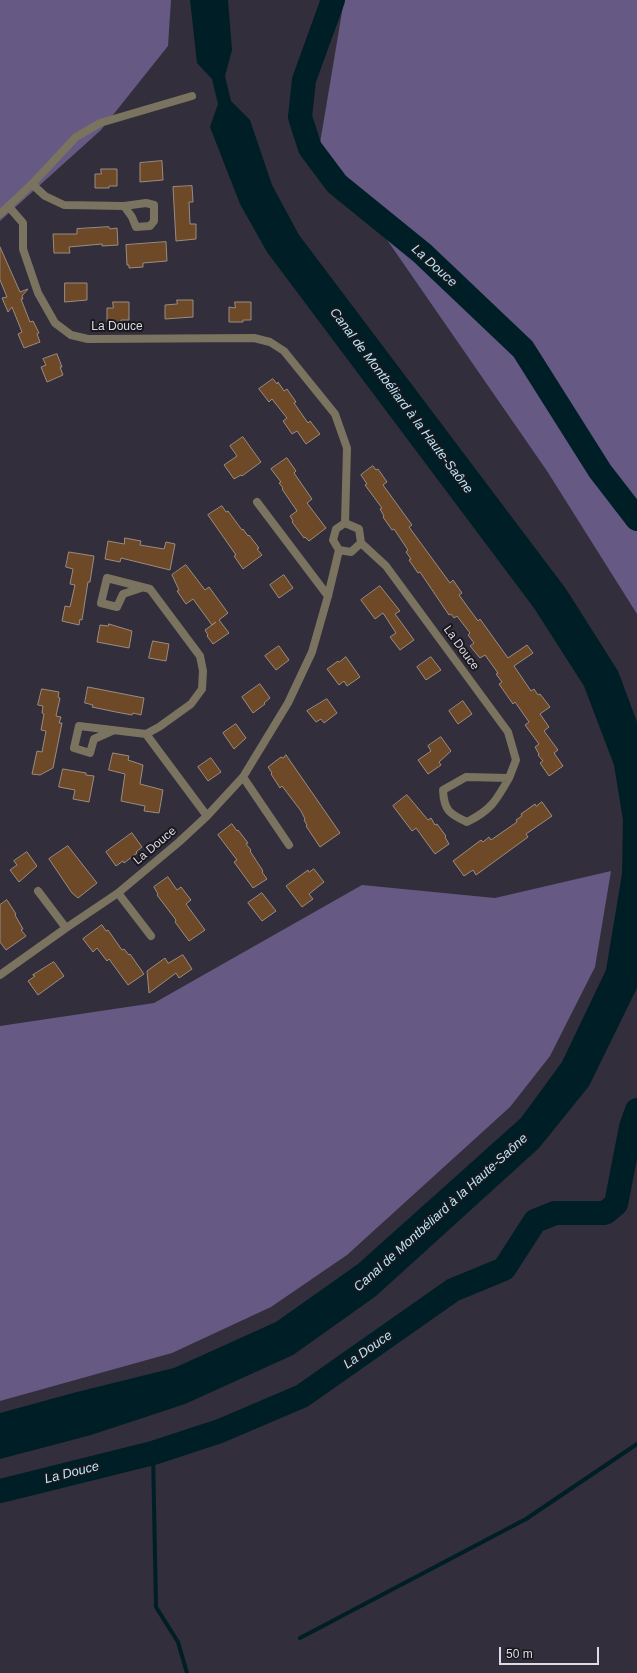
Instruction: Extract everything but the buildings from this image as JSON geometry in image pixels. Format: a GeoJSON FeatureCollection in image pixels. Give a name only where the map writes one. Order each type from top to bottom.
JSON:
{"type":"FeatureCollection","features":[{"type":"Feature","properties":{"kind":"street"},"geometry":{"type":"LineString","coordinates":[[0,214],[32,184],[76,137],[100,123],[192,96]]}},
{"type":"Feature","properties":{"kind":"street"},"geometry":{"type":"LineString","coordinates":[[32,184],[45,196],[64,206],[124,206]]}},
{"type":"Feature","properties":{"kind":"street","name":"La Douce"},"geometry":{"type":"LineString","coordinates":[[9,207],[23,223],[24,248],[38,293],[55,323],[71,335],[88,339],[254,338],[270,342],[284,351],[335,414],[347,448],[345,523]]}},
{"type":"Feature","properties":{"kind":"street"},"geometry":{"type":"LineString","coordinates":[[256,502],[328,596]]}},
{"type":"Feature","properties":{"kind":"street"},"geometry":{"type":"LineString","coordinates":[[345,523],[359,529],[361,543],[351,552],[339,550],[333,540],[336,529],[345,523]]}},
{"type":"Feature","properties":{"kind":"street","name":"La Douce"},"geometry":{"type":"LineString","coordinates":[[361,543],[386,566],[508,732],[516,760],[508,778],[495,802],[480,816],[467,822],[454,816],[444,803],[443,790],[466,777],[508,778]]}},
{"type":"Feature","properties":{"kind":"street","name":"La Douce"},"geometry":{"type":"LineString","coordinates":[[0,975],[118,893],[179,842],[207,816],[243,777],[288,704],[312,652],[339,550]]}},
{"type":"Feature","properties":{"kind":"street"},"geometry":{"type":"LineString","coordinates":[[112,730],[94,739],[90,753],[74,748],[78,726],[112,730],[146,734],[159,727],[190,704],[202,689],[203,671],[200,656],[150,589],[141,588],[133,584],[108,578],[101,603],[117,607],[123,594],[141,588]]}},
{"type":"Feature","properties":{"kind":"street"},"geometry":{"type":"LineString","coordinates":[[146,734],[207,816]]}},
{"type":"Feature","properties":{"kind":"street"},"geometry":{"type":"LineString","coordinates":[[243,777],[289,845]]}},
{"type":"Feature","properties":{"kind":"street"},"geometry":{"type":"LineString","coordinates":[[38,891],[66,928]]}},
{"type":"Feature","properties":{"kind":"street"},"geometry":{"type":"LineString","coordinates":[[118,893],[151,936]]}},
{"type":"Feature","properties":{"kind":"shaded area"},"geometry":{"type":"Polygon","coordinates":[[[0,0],[171,0],[168,46],[101,130],[0,221],[0,0]]]}},
{"type":"Feature","properties":{"kind":"shaded area"},"geometry":{"type":"Polygon","coordinates":[[[344,0],[637,0],[637,614],[547,471],[320,143],[344,0]]]}},
{"type":"Feature","properties":{"kind":"shaded area"},"geometry":{"type":"Polygon","coordinates":[[[611,871],[595,967],[550,1056],[510,1107],[347,1255],[271,1307],[172,1353],[0,1401],[0,1026],[154,1003],[362,885],[495,898],[611,871]]]}},
{"type":"Feature","properties":{"kind":"water","name":"Canal de Montbéliard à la Haute-Saône"},"geometry":{"type":"Polygon","coordinates":[[[190,0],[228,0],[232,50],[225,76],[231,101],[250,120],[272,185],[299,235],[566,589],[618,671],[637,722],[637,988],[589,1086],[539,1148],[376,1296],[293,1355],[185,1404],[91,1435],[0,1459],[0,1413],[174,1368],[276,1322],[358,1264],[521,1118],[562,1062],[606,970],[622,874],[623,820],[614,765],[584,686],[534,608],[267,252],[240,204],[210,127],[218,104],[212,79],[197,63],[190,0]]]}},
{"type":"Feature","properties":{"kind":"waterway","name":"La Douce"},"geometry":{"type":"LineString","coordinates":[[333,0],[304,80],[300,117],[310,148],[337,184],[422,253],[523,349],[600,471],[637,519]]}},
{"type":"Feature","properties":{"kind":"waterway","name":"La Douce"},"geometry":{"type":"LineString","coordinates":[[0,1491],[153,1453],[220,1431],[302,1396],[453,1290],[504,1269],[535,1221],[555,1213],[605,1213],[616,1204],[631,1127],[637,1110]]}},
{"type":"Feature","properties":{"kind":"waterway"},"geometry":{"type":"LineString","coordinates":[[300,1638],[526,1519],[637,1444]]}},
{"type":"Feature","properties":{"kind":"waterway"},"geometry":{"type":"LineString","coordinates":[[153,1453],[156,1607],[178,1642],[187,1673]]}}]}
